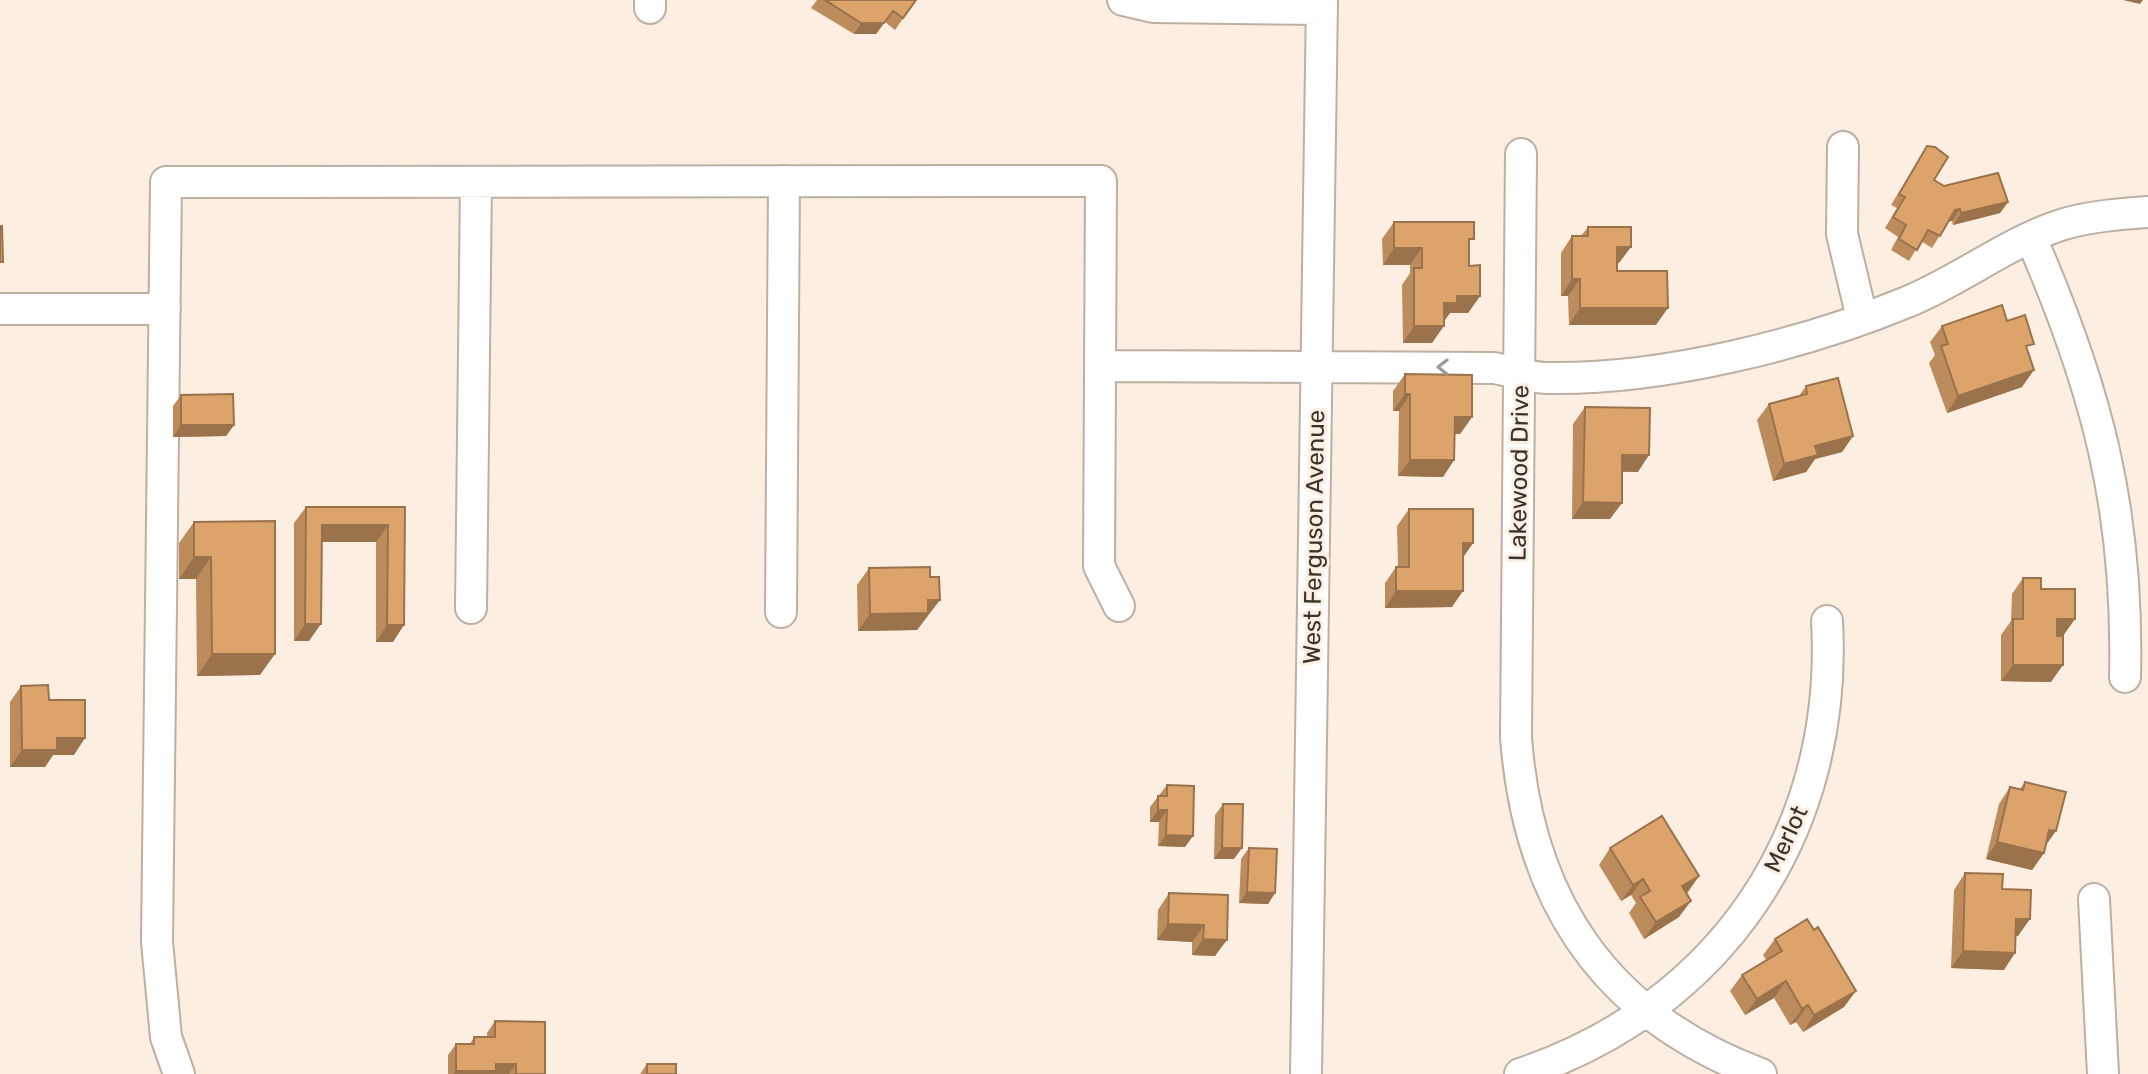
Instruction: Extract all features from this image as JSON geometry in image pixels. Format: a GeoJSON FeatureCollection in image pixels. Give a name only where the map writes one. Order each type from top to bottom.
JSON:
{"type":"FeatureCollection","features":[{"type":"Feature","properties":{"kind":"street"},"geometry":{"type":"LineString","coordinates":[[1123,0],[1165,8],[1322,5]]}},
{"type":"Feature","properties":{"kind":"street","name":"West Ferguson Avenue"},"geometry":{"type":"LineString","coordinates":[[1306,1074],[1322,5]]}},
{"type":"Feature","properties":{"kind":"street"},"geometry":{"type":"LineString","coordinates":[[1843,147],[1842,234],[1862,318]]}},
{"type":"Feature","properties":{"kind":"street"},"geometry":{"type":"LineString","coordinates":[[1100,366],[1494,368],[1521,373],[1521,154]]}},
{"type":"Feature","properties":{"kind":"street"},"geometry":{"type":"LineString","coordinates":[[781,612],[784,181]]}},
{"type":"Feature","properties":{"kind":"street"},"geometry":{"type":"LineString","coordinates":[[179,1074],[166,1037],[157,942],[166,182],[1101,181],[1099,566],[1119,606]]}},
{"type":"Feature","properties":{"kind":"street"},"geometry":{"type":"LineString","coordinates":[[471,608],[476,182]]}},
{"type":"Feature","properties":{"kind":"street","name":"Lakewood Drive"},"geometry":{"type":"LineString","coordinates":[[1761,1074],[1722,1059],[1647,1012],[1592,956],[1563,912],[1544,875],[1528,828],[1519,784],[1516,737],[1521,373],[1546,378],[1671,367],[1743,354],[1862,318],[1950,282],[2031,238],[2064,224],[2094,217],[2148,212]]}},
{"type":"Feature","properties":{"kind":"street"},"geometry":{"type":"LineString","coordinates":[[2031,238],[2075,342],[2104,438],[2125,582],[2125,677]]}},
{"type":"Feature","properties":{"kind":"street"},"geometry":{"type":"LineString","coordinates":[[0,309],[165,309]]}},
{"type":"Feature","properties":{"kind":"street","name":"Merlot"},"geometry":{"type":"LineString","coordinates":[[1520,1074],[1575,1053],[1671,995],[1711,955],[1747,910],[1791,836],[1821,742],[1829,677],[1827,621]]}},
{"type":"Feature","properties":{"kind":"street"},"geometry":{"type":"LineString","coordinates":[[2094,899],[2103,1074]]}},
{"type":"Feature","properties":{"kind":"building"},"geometry":{"type":"Polygon","coordinates":[[[825,0],[916,0],[903,18],[893,11],[884,23],[861,23],[825,0]]]}},
{"type":"Feature","properties":{"kind":"building"},"geometry":{"type":"Polygon","coordinates":[[[1927,146],[1935,147],[1948,157],[1934,180],[1944,186],[1998,173],[2008,202],[1961,213],[1960,209],[1955,210],[1940,236],[1928,230],[1917,250],[1899,239],[1906,225],[1893,217],[1905,197],[1899,194],[1927,146]]]}},
{"type":"Feature","properties":{"kind":"building"},"geometry":{"type":"Polygon","coordinates":[[[1394,222],[1474,222],[1474,239],[1469,239],[1469,266],[1480,265],[1480,296],[1457,296],[1457,303],[1444,303],[1444,326],[1414,326],[1414,268],[1422,268],[1422,248],[1394,248],[1394,222]]]}},
{"type":"Feature","properties":{"kind":"building"},"geometry":{"type":"Polygon","coordinates":[[[2,226],[3,262],[0,262],[2,226]]]}},
{"type":"Feature","properties":{"kind":"building"},"geometry":{"type":"Polygon","coordinates":[[[1588,227],[1631,227],[1631,247],[1617,247],[1617,271],[1667,271],[1668,308],[1580,308],[1580,279],[1572,279],[1572,236],[1588,236],[1588,227]]]}},
{"type":"Feature","properties":{"kind":"building"},"geometry":{"type":"Polygon","coordinates":[[[2002,305],[2007,321],[2025,315],[2034,344],[2026,346],[2034,370],[1958,396],[1941,346],[1948,344],[1942,326],[2002,305]]]}},
{"type":"Feature","properties":{"kind":"building"},"geometry":{"type":"Polygon","coordinates":[[[1405,374],[1472,375],[1472,417],[1455,417],[1454,460],[1410,460],[1410,394],[1405,394],[1405,374]]]}},
{"type":"Feature","properties":{"kind":"building"},"geometry":{"type":"Polygon","coordinates":[[[1838,378],[1853,436],[1815,446],[1818,455],[1784,464],[1769,404],[1807,394],[1806,386],[1838,378]]]}},
{"type":"Feature","properties":{"kind":"building"},"geometry":{"type":"Polygon","coordinates":[[[233,394],[234,425],[181,425],[181,395],[233,394]]]}},
{"type":"Feature","properties":{"kind":"building"},"geometry":{"type":"Polygon","coordinates":[[[1585,407],[1650,408],[1649,455],[1622,455],[1622,503],[1583,502],[1585,407]]]}},
{"type":"Feature","properties":{"kind":"building"},"geometry":{"type":"Polygon","coordinates":[[[306,507],[405,507],[404,625],[387,625],[388,525],[322,525],[321,624],[305,624],[306,507]]]}},
{"type":"Feature","properties":{"kind":"building"},"geometry":{"type":"Polygon","coordinates":[[[1409,509],[1473,509],[1473,543],[1463,543],[1463,591],[1396,591],[1396,567],[1409,567],[1409,509]]]}},
{"type":"Feature","properties":{"kind":"building"},"geometry":{"type":"Polygon","coordinates":[[[275,521],[275,654],[212,654],[211,557],[194,557],[194,522],[275,521]]]}},
{"type":"Feature","properties":{"kind":"building"},"geometry":{"type":"Polygon","coordinates":[[[930,567],[930,577],[939,577],[940,600],[928,600],[928,613],[870,614],[869,568],[930,567]]]}},
{"type":"Feature","properties":{"kind":"building"},"geometry":{"type":"Polygon","coordinates":[[[2023,578],[2041,578],[2041,589],[2075,589],[2075,619],[2057,619],[2057,636],[2063,636],[2063,665],[2013,665],[2013,619],[2023,619],[2023,578]]]}},
{"type":"Feature","properties":{"kind":"building"},"geometry":{"type":"Polygon","coordinates":[[[48,685],[49,700],[85,700],[85,738],[57,738],[57,750],[22,750],[21,686],[48,685]]]}},
{"type":"Feature","properties":{"kind":"building"},"geometry":{"type":"Polygon","coordinates":[[[2025,782],[2066,792],[2056,831],[2049,830],[2044,853],[1997,842],[2010,787],[2023,790],[2025,782]]]}},
{"type":"Feature","properties":{"kind":"building"},"geometry":{"type":"Polygon","coordinates":[[[1167,785],[1194,786],[1193,836],[1166,835],[1167,810],[1158,810],[1158,796],[1167,796],[1167,785]]]}},
{"type":"Feature","properties":{"kind":"building"},"geometry":{"type":"Polygon","coordinates":[[[1223,804],[1243,804],[1242,848],[1222,848],[1223,804]]]}},
{"type":"Feature","properties":{"kind":"building"},"geometry":{"type":"Polygon","coordinates":[[[1662,816],[1699,876],[1682,886],[1691,901],[1656,922],[1640,897],[1650,891],[1643,879],[1633,885],[1610,848],[1662,816]]]}},
{"type":"Feature","properties":{"kind":"building"},"geometry":{"type":"Polygon","coordinates":[[[1249,848],[1277,849],[1275,893],[1247,892],[1249,848]]]}},
{"type":"Feature","properties":{"kind":"building"},"geometry":{"type":"Polygon","coordinates":[[[1965,873],[2003,874],[2002,889],[2031,890],[2030,919],[2016,919],[2015,953],[1963,951],[1965,873]]]}},
{"type":"Feature","properties":{"kind":"building"},"geometry":{"type":"Polygon","coordinates":[[[1169,893],[1228,895],[1227,940],[1203,939],[1204,925],[1168,924],[1169,893]]]}},
{"type":"Feature","properties":{"kind":"building"},"geometry":{"type":"Polygon","coordinates":[[[1807,919],[1814,930],[1818,927],[1856,991],[1814,1015],[1808,1005],[1802,1009],[1786,981],[1757,999],[1742,975],[1782,951],[1775,939],[1807,919]]]}},
{"type":"Feature","properties":{"kind":"building"},"geometry":{"type":"Polygon","coordinates":[[[495,1021],[545,1022],[545,1074],[516,1074],[516,1064],[496,1064],[496,1071],[456,1071],[456,1044],[474,1044],[474,1037],[495,1037],[495,1021]]]}},
{"type":"Feature","properties":{"kind":"building"},"geometry":{"type":"Polygon","coordinates":[[[647,1064],[676,1064],[676,1074],[647,1074],[647,1064]]]}}]}
